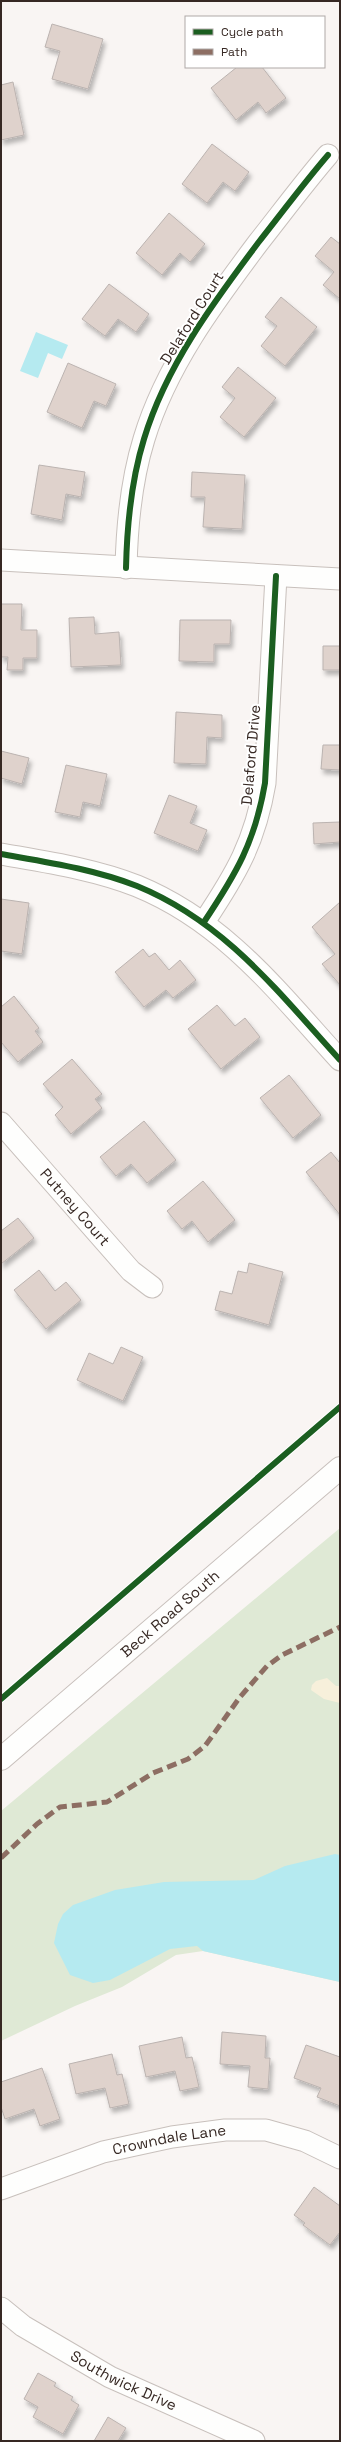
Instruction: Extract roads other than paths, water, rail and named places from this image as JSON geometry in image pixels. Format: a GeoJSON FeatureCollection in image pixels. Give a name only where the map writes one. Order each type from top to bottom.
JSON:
{"type":"FeatureCollection","features":[{"type":"Feature","properties":{"kind":"main road","name":"Beck Road South"},"geometry":{"type":"LineString","coordinates":[[1,1759],[340,1468]]}},
{"type":"Feature","properties":{"kind":"street","name":"Delaford Court"},"geometry":{"type":"LineString","coordinates":[[126,568],[127,521],[134,474],[144,438],[161,394],[178,361],[214,304],[328,155]]}},
{"type":"Feature","properties":{"kind":"street"},"geometry":{"type":"LineString","coordinates":[[1,560],[340,579]]}},
{"type":"Feature","properties":{"kind":"street","name":"Delaford Drive"},"geometry":{"type":"LineString","coordinates":[[204,922],[242,862],[253,835],[261,807],[265,783],[276,576]]}},
{"type":"Feature","properties":{"kind":"street"},"geometry":{"type":"LineString","coordinates":[[1,854],[76,868],[111,877],[161,897],[204,922],[252,963],[340,1060]]}},
{"type":"Feature","properties":{"kind":"street","name":"Putney Court"},"geometry":{"type":"LineString","coordinates":[[1,1123],[131,1271],[152,1287]]}},
{"type":"Feature","properties":{"kind":"street","name":"Crowndale Lane"},"geometry":{"type":"LineString","coordinates":[[1,2189],[103,2152],[172,2137],[225,2130],[266,2130],[305,2141],[340,2158]]}},
{"type":"Feature","properties":{"kind":"street","name":"Southwick Drive"},"geometry":{"type":"LineString","coordinates":[[1,2308],[23,2326],[110,2377],[254,2441]]}},
{"type":"Feature","properties":{"kind":"water"},"geometry":{"type":"Polygon","coordinates":[[[36,332],[68,345],[62,359],[48,353],[38,378],[20,371],[36,332]]]}},
{"type":"Feature","properties":{"kind":"water"},"geometry":{"type":"Polygon","coordinates":[[[335,1854],[340,1855],[340,1982],[203,1951],[197,1946],[170,1949],[110,1980],[93,1983],[70,1975],[54,1943],[58,1924],[63,1914],[73,1905],[115,1890],[164,1882],[254,1880],[285,1866],[335,1854]]]}}]}
